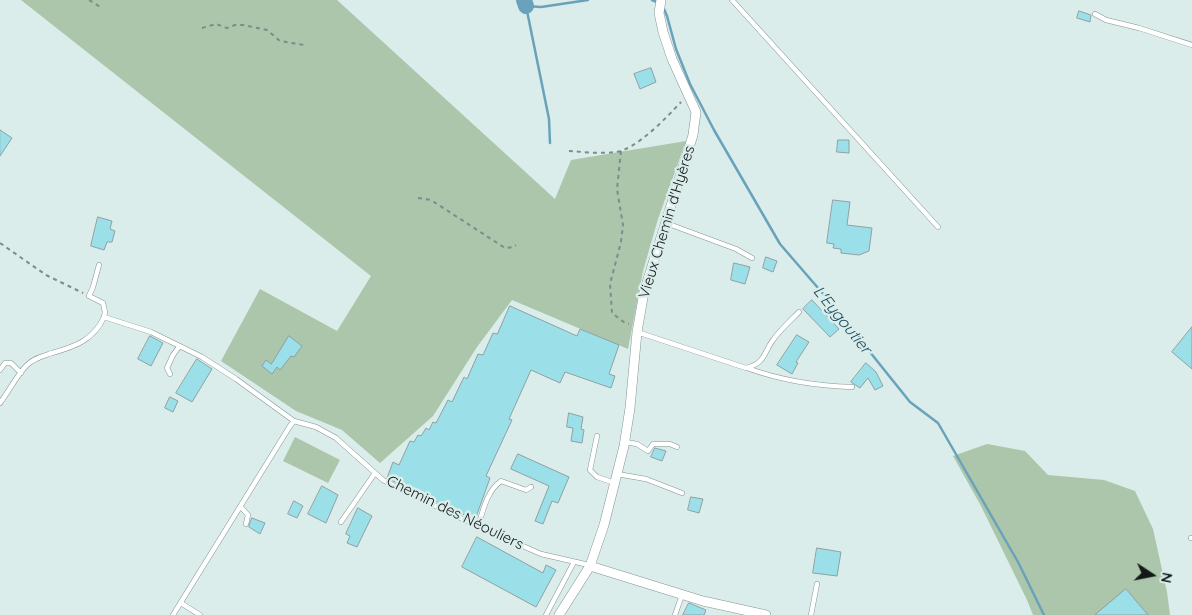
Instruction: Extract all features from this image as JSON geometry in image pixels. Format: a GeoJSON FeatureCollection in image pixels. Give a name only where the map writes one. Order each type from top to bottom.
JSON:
{"type":"FeatureCollection","features":[{"type":"Feature","properties":{"kind":"street","name":"Vieux Chemin d'Hyères"},"geometry":{"type":"LineString","coordinates":[[559,615],[590,566],[597,549],[625,442],[644,292],[694,135],[696,112],[672,60],[663,32],[659,12],[661,0]]}},
{"type":"Feature","properties":{"kind":"street"},"geometry":{"type":"LineString","coordinates":[[590,566],[736,612],[766,615]]}},
{"type":"Feature","properties":{"kind":"lane"},"geometry":{"type":"LineString","coordinates":[[732,0],[938,227]]}},
{"type":"Feature","properties":{"kind":"lane"},"geometry":{"type":"LineString","coordinates":[[1095,14],[1106,20],[1139,28],[1192,45]]}},
{"type":"Feature","properties":{"kind":"lane"},"geometry":{"type":"LineString","coordinates":[[666,223],[736,249],[752,258]]}},
{"type":"Feature","properties":{"kind":"lane"},"geometry":{"type":"LineString","coordinates":[[0,403],[27,365],[38,358],[74,347],[88,338],[101,324],[105,312],[103,303],[89,296],[99,266]]}},
{"type":"Feature","properties":{"kind":"lane"},"geometry":{"type":"LineString","coordinates":[[746,368],[755,366],[766,355],[773,340],[799,312]]}},
{"type":"Feature","properties":{"kind":"lane","name":"Chemin des Néouliers"},"geometry":{"type":"LineString","coordinates":[[104,317],[151,332],[214,364],[294,421],[316,427],[336,438],[383,480],[402,490],[478,527],[541,554],[590,566]]}},
{"type":"Feature","properties":{"kind":"lane"},"geometry":{"type":"LineString","coordinates":[[638,329],[772,377],[852,387]]}},
{"type":"Feature","properties":{"kind":"lane"},"geometry":{"type":"LineString","coordinates":[[170,374],[167,368],[179,347]]}},
{"type":"Feature","properties":{"kind":"lane"},"geometry":{"type":"LineString","coordinates":[[0,370],[5,363],[11,364],[21,373]]}},
{"type":"Feature","properties":{"kind":"lane"},"geometry":{"type":"LineString","coordinates":[[174,615],[294,421]]}},
{"type":"Feature","properties":{"kind":"lane"},"geometry":{"type":"LineString","coordinates":[[598,436],[590,470],[597,477],[646,479],[682,494]]}},
{"type":"Feature","properties":{"kind":"lane"},"geometry":{"type":"LineString","coordinates":[[625,442],[637,444],[648,451],[653,444],[670,444],[677,447]]}},
{"type":"Feature","properties":{"kind":"lane"},"geometry":{"type":"LineString","coordinates":[[341,522],[375,473]]}},
{"type":"Feature","properties":{"kind":"lane"},"geometry":{"type":"LineString","coordinates":[[478,527],[488,496],[501,480],[526,490],[532,487]]}},
{"type":"Feature","properties":{"kind":"lane"},"geometry":{"type":"LineString","coordinates":[[241,507],[248,515],[246,524]]}},
{"type":"Feature","properties":{"kind":"lane"},"geometry":{"type":"LineString","coordinates":[[546,615],[574,562]]}},
{"type":"Feature","properties":{"kind":"lane"},"geometry":{"type":"LineString","coordinates":[[811,615],[817,584]]}},
{"type":"Feature","properties":{"kind":"lane"},"geometry":{"type":"LineString","coordinates":[[675,615],[682,594]]}},
{"type":"Feature","properties":{"kind":"lane"},"geometry":{"type":"LineString","coordinates":[[181,603],[200,615]]}},
{"type":"Feature","properties":{"kind":"path"},"geometry":{"type":"LineString","coordinates":[[89,0],[102,8]]}},
{"type":"Feature","properties":{"kind":"path"},"geometry":{"type":"LineString","coordinates":[[202,28],[216,24],[228,28],[235,25],[243,25],[268,30],[280,41],[304,44]]}},
{"type":"Feature","properties":{"kind":"path"},"geometry":{"type":"LineString","coordinates":[[569,151],[621,151],[666,119],[688,95]]}},
{"type":"Feature","properties":{"kind":"path"},"geometry":{"type":"LineString","coordinates":[[621,151],[617,189],[623,226],[621,242],[610,284],[612,313],[625,323],[638,329]]}},
{"type":"Feature","properties":{"kind":"path"},"geometry":{"type":"LineString","coordinates":[[418,198],[431,200],[505,248],[516,245]]}},
{"type":"Feature","properties":{"kind":"path"},"geometry":{"type":"LineString","coordinates":[[0,243],[46,275],[89,296]]}},
{"type":"Feature","properties":{"kind":"green space"},"geometry":{"type":"Polygon","coordinates":[[[21,0],[337,0],[555,199],[571,160],[686,141],[658,219],[643,271],[628,349],[512,300],[477,347],[433,416],[380,463],[342,430],[296,411],[221,361],[260,289],[337,331],[371,276],[21,0]]]}},
{"type":"Feature","properties":{"kind":"green space"},"geometry":{"type":"Polygon","coordinates":[[[295,437],[340,460],[328,483],[283,461],[295,437]]]}},
{"type":"Feature","properties":{"kind":"green space"},"geometry":{"type":"Polygon","coordinates":[[[987,444],[1025,451],[1048,475],[1104,480],[1135,491],[1153,529],[1167,592],[1170,615],[1033,615],[981,506],[953,456],[987,444]]]}},
{"type":"Feature","properties":{"kind":"building"},"geometry":{"type":"Polygon","coordinates":[[[1079,11],[1091,15],[1090,22],[1077,18],[1079,11]]]}},
{"type":"Feature","properties":{"kind":"building"},"geometry":{"type":"Polygon","coordinates":[[[651,68],[656,82],[640,89],[634,74],[651,68]]]}},
{"type":"Feature","properties":{"kind":"building"},"geometry":{"type":"Polygon","coordinates":[[[0,130],[12,138],[0,156],[0,130]]]}},
{"type":"Feature","properties":{"kind":"building"},"geometry":{"type":"Polygon","coordinates":[[[838,140],[849,140],[849,153],[837,152],[838,140]]]}},
{"type":"Feature","properties":{"kind":"building"},"geometry":{"type":"Polygon","coordinates":[[[833,200],[850,202],[847,225],[872,228],[869,251],[859,255],[841,253],[841,249],[833,248],[834,244],[827,243],[833,200]]]}},
{"type":"Feature","properties":{"kind":"building"},"geometry":{"type":"Polygon","coordinates":[[[98,217],[112,221],[110,229],[115,231],[112,242],[107,242],[104,250],[91,246],[98,217]]]}},
{"type":"Feature","properties":{"kind":"building"},"geometry":{"type":"Polygon","coordinates":[[[766,257],[777,261],[773,272],[763,268],[766,257]]]}},
{"type":"Feature","properties":{"kind":"building"},"geometry":{"type":"Polygon","coordinates":[[[734,263],[750,267],[745,284],[731,280],[734,263]]]}},
{"type":"Feature","properties":{"kind":"building"},"geometry":{"type":"Polygon","coordinates":[[[812,300],[839,329],[830,337],[803,309],[812,300]]]}},
{"type":"Feature","properties":{"kind":"building"},"geometry":{"type":"Polygon","coordinates":[[[510,306],[577,336],[580,329],[619,345],[609,374],[615,376],[611,388],[565,372],[560,383],[531,370],[509,419],[512,420],[486,476],[490,478],[475,520],[387,478],[393,462],[399,465],[410,441],[414,442],[418,435],[421,436],[426,428],[429,430],[433,422],[436,423],[448,400],[452,402],[464,377],[467,379],[478,354],[483,355],[493,333],[497,334],[510,306]]]}},
{"type":"Feature","properties":{"kind":"building"},"geometry":{"type":"Polygon","coordinates":[[[1192,327],[1192,369],[1172,352],[1192,327]]]}},
{"type":"Feature","properties":{"kind":"building"},"geometry":{"type":"Polygon","coordinates":[[[797,335],[809,342],[796,362],[798,363],[792,374],[777,365],[797,335]]]}},
{"type":"Feature","properties":{"kind":"building"},"geometry":{"type":"Polygon","coordinates":[[[150,336],[163,343],[151,366],[138,359],[150,336]]]}},
{"type":"Feature","properties":{"kind":"building"},"geometry":{"type":"Polygon","coordinates":[[[289,336],[302,346],[294,357],[291,356],[280,370],[277,367],[272,374],[262,366],[266,360],[271,364],[289,336]]]}},
{"type":"Feature","properties":{"kind":"building"},"geometry":{"type":"Polygon","coordinates":[[[197,359],[212,369],[192,402],[176,393],[197,359]]]}},
{"type":"Feature","properties":{"kind":"building"},"geometry":{"type":"Polygon","coordinates":[[[866,363],[876,372],[883,386],[875,390],[868,378],[860,388],[851,382],[866,363]]]}},
{"type":"Feature","properties":{"kind":"building"},"geometry":{"type":"Polygon","coordinates":[[[170,397],[178,401],[173,412],[165,408],[170,397]]]}},
{"type":"Feature","properties":{"kind":"building"},"geometry":{"type":"Polygon","coordinates":[[[569,413],[583,417],[581,429],[584,430],[582,443],[571,441],[573,428],[567,427],[569,413]]]}},
{"type":"Feature","properties":{"kind":"building"},"geometry":{"type":"Polygon","coordinates":[[[655,448],[666,451],[662,461],[651,457],[655,448]]]}},
{"type":"Feature","properties":{"kind":"building"},"geometry":{"type":"Polygon","coordinates":[[[518,454],[569,477],[558,503],[552,501],[543,524],[535,521],[549,486],[511,469],[518,454]]]}},
{"type":"Feature","properties":{"kind":"building"},"geometry":{"type":"Polygon","coordinates":[[[322,486],[338,495],[326,523],[308,514],[322,486]]]}},
{"type":"Feature","properties":{"kind":"building"},"geometry":{"type":"Polygon","coordinates":[[[691,497],[703,499],[699,513],[688,510],[691,497]]]}},
{"type":"Feature","properties":{"kind":"building"},"geometry":{"type":"Polygon","coordinates":[[[294,501],[303,506],[297,518],[288,514],[294,501]]]}},
{"type":"Feature","properties":{"kind":"building"},"geometry":{"type":"Polygon","coordinates":[[[358,508],[372,516],[357,547],[347,543],[350,536],[346,534],[358,508]]]}},
{"type":"Feature","properties":{"kind":"building"},"geometry":{"type":"Polygon","coordinates":[[[252,518],[265,523],[260,534],[249,527],[252,518]]]}},
{"type":"Feature","properties":{"kind":"building"},"geometry":{"type":"Polygon","coordinates":[[[477,537],[543,573],[546,565],[556,570],[536,607],[462,567],[477,537]]]}},
{"type":"Feature","properties":{"kind":"building"},"geometry":{"type":"Polygon","coordinates":[[[817,548],[841,552],[837,576],[813,573],[817,548]]]}},
{"type":"Feature","properties":{"kind":"building"},"geometry":{"type":"Polygon","coordinates":[[[1126,589],[1148,615],[1095,615],[1126,589]]]}},
{"type":"Feature","properties":{"kind":"building"},"geometry":{"type":"Polygon","coordinates":[[[689,603],[706,610],[704,615],[683,615],[689,603]]]}},
{"type":"Feature","properties":{"kind":"waterway","name":"L'Eygoutier"},"geometry":{"type":"LineString","coordinates":[[524,0],[526,6]]}},
{"type":"Feature","properties":{"kind":"waterway"},"geometry":{"type":"LineString","coordinates":[[550,143],[549,119],[526,6],[541,7],[588,0]]}},
{"type":"Feature","properties":{"kind":"waterway","name":"L'Eygoutier"},"geometry":{"type":"LineString","coordinates":[[652,0],[657,2]]}},
{"type":"Feature","properties":{"kind":"waterway","name":"L'Eygoutier"},"geometry":{"type":"LineString","coordinates":[[664,9],[676,49],[690,84],[714,130],[780,244],[825,296],[910,402],[938,423],[1018,562],[1044,615]]}}]}
